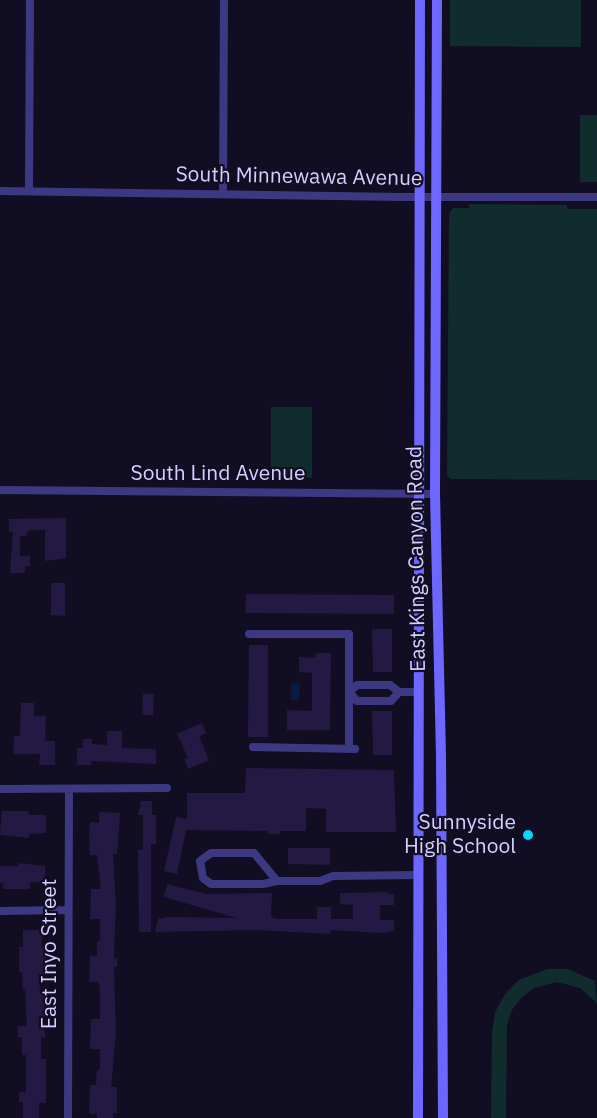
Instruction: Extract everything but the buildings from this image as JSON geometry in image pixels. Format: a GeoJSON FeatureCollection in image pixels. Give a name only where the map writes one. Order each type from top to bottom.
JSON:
{"type":"FeatureCollection","features":[{"type":"Feature","properties":{"kind":"main road","name":"East Kings Canyon Road"},"geometry":{"type":"LineString","coordinates":[[418,1118],[416,875],[420,0]]}},
{"type":"Feature","properties":{"kind":"main road","name":"East Kings Canyon Road"},"geometry":{"type":"LineString","coordinates":[[437,0],[435,494],[441,756],[443,1118]]}},
{"type":"Feature","properties":{"kind":"street"},"geometry":{"type":"LineString","coordinates":[[29,191],[30,0]]}},
{"type":"Feature","properties":{"kind":"street"},"geometry":{"type":"LineString","coordinates":[[223,193],[224,0]]}},
{"type":"Feature","properties":{"kind":"street","name":"South Minnewawa Avenue"},"geometry":{"type":"LineString","coordinates":[[0,191],[597,197]]}},
{"type":"Feature","properties":{"kind":"street","name":"South Lind Avenue"},"geometry":{"type":"LineString","coordinates":[[0,490],[435,494]]}},
{"type":"Feature","properties":{"kind":"street"},"geometry":{"type":"LineString","coordinates":[[249,634],[349,634],[352,748],[253,747]]}},
{"type":"Feature","properties":{"kind":"street"},"geometry":{"type":"LineString","coordinates":[[349,692],[357,685],[390,685],[399,692],[417,692]]}},
{"type":"Feature","properties":{"kind":"street"},"geometry":{"type":"LineString","coordinates":[[349,692],[357,700],[390,701],[399,692]]}},
{"type":"Feature","properties":{"kind":"street"},"geometry":{"type":"LineString","coordinates":[[0,789],[167,788]]}},
{"type":"Feature","properties":{"kind":"street","name":"East Inyo Street"},"geometry":{"type":"LineString","coordinates":[[68,1118],[69,789]]}},
{"type":"Feature","properties":{"kind":"street"},"geometry":{"type":"LineString","coordinates":[[277,881],[254,853],[211,853],[200,861],[203,878],[211,884],[263,885],[277,881],[320,881],[333,876],[416,875]]}},
{"type":"Feature","properties":{"kind":"street"},"geometry":{"type":"LineString","coordinates":[[0,911],[68,910]]}},
{"type":"Feature","properties":{"kind":"green space"},"geometry":{"type":"Polygon","coordinates":[[[450,0],[581,0],[581,47],[450,46],[450,0]]]}},
{"type":"Feature","properties":{"kind":"green space"},"geometry":{"type":"Polygon","coordinates":[[[580,115],[597,115],[597,182],[580,182],[580,115]]]}},
{"type":"Feature","properties":{"kind":"green space"},"geometry":{"type":"Polygon","coordinates":[[[469,204],[567,205],[567,209],[597,209],[597,480],[451,479],[447,476],[449,213],[453,208],[469,208],[469,204]]]}},
{"type":"Feature","properties":{"kind":"green space"},"geometry":{"type":"Polygon","coordinates":[[[271,407],[312,407],[312,478],[271,477],[271,407]]]}},
{"type":"Feature","properties":{"kind":"green space"},"geometry":{"type":"Polygon","coordinates":[[[547,969],[568,969],[595,981],[597,1003],[580,988],[557,982],[534,988],[522,997],[512,1010],[507,1025],[506,1118],[491,1118],[492,1032],[495,1012],[505,994],[519,980],[547,969]]]}},
{"type":"Feature","properties":{"kind":"water"},"geometry":{"type":"Polygon","coordinates":[[[291,683],[300,684],[299,700],[291,700],[291,683]]]}},
{"type":"Feature","properties":{"kind":"place","name":"Sunnyside High School"},"geometry":{"type":"Point","coordinates":[528,835]}}]}
